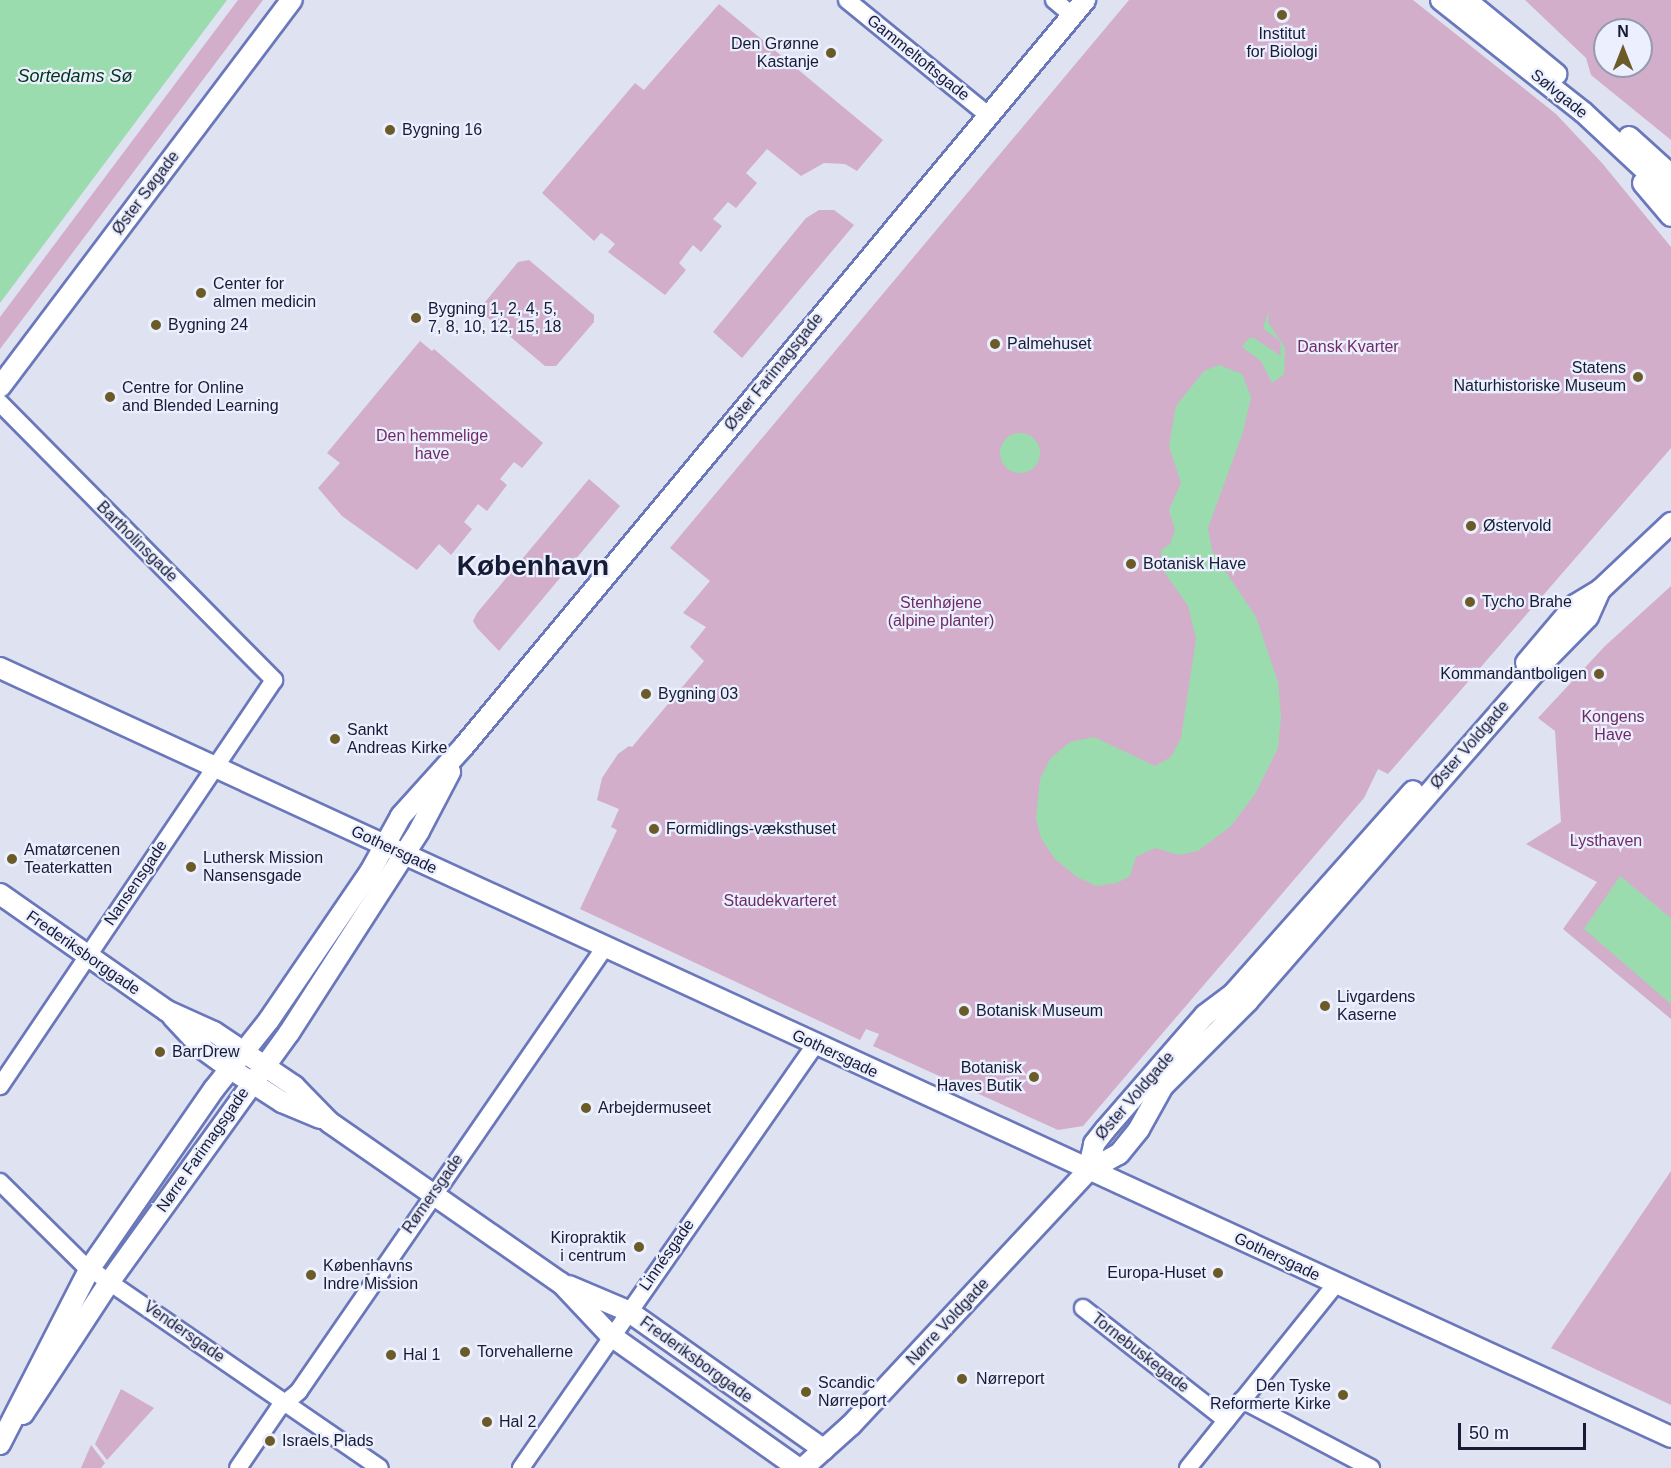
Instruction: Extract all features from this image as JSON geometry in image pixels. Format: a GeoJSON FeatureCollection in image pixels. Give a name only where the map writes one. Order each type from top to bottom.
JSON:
{"type":"FeatureCollection","features":[{"type":"Feature","properties":{"kind":"street","name":"Øster Søgade"},"geometry":{"type":"LineString","coordinates":[[0,387],[292,0]]}},
{"type":"Feature","properties":{"kind":"street","name":"Gammeltoftsgade"},"geometry":{"type":"LineString","coordinates":[[847,0],[989,116]]}},
{"type":"Feature","properties":{"kind":"street"},"geometry":{"type":"LineString","coordinates":[[1054,0],[1073,16]]}},
{"type":"Feature","properties":{"kind":"street","name":"Øster Farimagsgade"},"geometry":{"type":"LineString","coordinates":[[384,846],[401,816],[464,746],[1085,0]]}},
{"type":"Feature","properties":{"kind":"street","name":"Sølvgade"},"geometry":{"type":"LineString","coordinates":[[1441,0],[1582,112],[1671,194]]}},
{"type":"Feature","properties":{"kind":"street","name":"Sølvgade"},"geometry":{"type":"LineString","coordinates":[[1466,0],[1592,104],[1671,175]]}},
{"type":"Feature","properties":{"kind":"street"},"geometry":{"type":"LineString","coordinates":[[1582,112],[1671,216]]}},
{"type":"Feature","properties":{"kind":"street","name":"Bartholinsgade"},"geometry":{"type":"LineString","coordinates":[[0,403],[274,680]]}},
{"type":"Feature","properties":{"kind":"street","name":"Øster Voldgade"},"geometry":{"type":"LineString","coordinates":[[1088,1171],[1094,1144],[1205,1015],[1233,994],[1575,605],[1600,590],[1671,523]]}},
{"type":"Feature","properties":{"kind":"street","name":"Gothersgade"},"geometry":{"type":"LineString","coordinates":[[0,668],[1088,1171],[1671,1437]]}},
{"type":"Feature","properties":{"kind":"street","name":"Nansensgade"},"geometry":{"type":"LineString","coordinates":[[0,1086],[213,766],[274,680]]}},
{"type":"Feature","properties":{"kind":"street","name":"Øster Farimagsgade"},"geometry":{"type":"LineString","coordinates":[[403,854],[464,746]]}},
{"type":"Feature","properties":{"kind":"street","name":"Nørre Farimagsgade"},"geometry":{"type":"LineString","coordinates":[[0,1444],[90,1268],[244,1052],[384,846]]}},
{"type":"Feature","properties":{"kind":"street","name":"Nørre Farimagsgade"},"geometry":{"type":"LineString","coordinates":[[0,1444],[39,1392],[110,1281],[265,1065],[403,854]]}},
{"type":"Feature","properties":{"kind":"street","name":"Frederiksborggade"},"geometry":{"type":"LineString","coordinates":[[0,894],[167,1011],[214,1032],[265,1065],[294,1086],[329,1122],[561,1283],[610,1335],[800,1468]]}},
{"type":"Feature","properties":{"kind":"street","name":"Rømersgade"},"geometry":{"type":"LineString","coordinates":[[238,1468],[286,1402],[299,1391],[604,947]]}},
{"type":"Feature","properties":{"kind":"street","name":"Frederiksborggade"},"geometry":{"type":"LineString","coordinates":[[167,1011],[203,1049],[231,1069],[282,1102],[329,1122]]}},
{"type":"Feature","properties":{"kind":"street","name":"Linnésgade"},"geometry":{"type":"LineString","coordinates":[[521,1468],[610,1335],[815,1044]]}},
{"type":"Feature","properties":{"kind":"street","name":"Nørre Voldgade"},"geometry":{"type":"LineString","coordinates":[[800,1468],[824,1450],[1088,1171]]}},
{"type":"Feature","properties":{"kind":"street","name":"Vendersgade"},"geometry":{"type":"LineString","coordinates":[[0,1182],[90,1268],[380,1468]]}},
{"type":"Feature","properties":{"kind":"street","name":"Frederiksborggade"},"geometry":{"type":"LineString","coordinates":[[561,1283],[628,1311],[824,1450]]}},
{"type":"Feature","properties":{"kind":"street"},"geometry":{"type":"LineString","coordinates":[[1188,1468],[1336,1284]]}},
{"type":"Feature","properties":{"kind":"street","name":"Tornebuskegade"},"geometry":{"type":"LineString","coordinates":[[1083,1308],[1226,1420]]}},
{"type":"Feature","properties":{"kind":"street"},"geometry":{"type":"LineString","coordinates":[[1242,1400],[1371,1468]]}},
{"type":"Feature","properties":{"kind":"green space"},"geometry":{"type":"Polygon","coordinates":[[[238,0],[263,0],[0,349],[0,317],[238,0]]]}},
{"type":"Feature","properties":{"kind":"green space","name":"Botanisk Have"},"geometry":{"type":"Polygon","coordinates":[[[1129,0],[1413,0],[1556,114],[1602,163],[1671,247],[1671,448],[1388,774],[1378,769],[1364,798],[1083,1126],[1058,1130],[873,1046],[879,1034],[866,1029],[860,1040],[580,909],[617,830],[611,827],[619,809],[597,800],[602,778],[618,754],[629,746],[632,747],[704,661],[690,647],[706,627],[683,613],[710,581],[670,548],[1129,0]]]}},
{"type":"Feature","properties":{"kind":"green space"},"geometry":{"type":"Polygon","coordinates":[[[1525,0],[1671,0],[1671,140],[1595,78],[1653,78],[1653,18],[1593,18],[1593,77],[1586,58],[1525,0]]]}},
{"type":"Feature","properties":{"kind":"green space"},"geometry":{"type":"Polygon","coordinates":[[[719,4],[883,140],[857,171],[845,164],[824,163],[801,176],[767,149],[746,173],[757,183],[736,208],[728,202],[713,219],[722,226],[701,252],[693,245],[679,263],[686,270],[665,295],[608,252],[615,244],[608,238],[601,233],[594,241],[542,193],[635,83],[644,90],[719,4]]]}},
{"type":"Feature","properties":{"kind":"green space"},"geometry":{"type":"Polygon","coordinates":[[[819,210],[834,210],[854,225],[742,358],[713,332],[806,218],[819,210]]]}},
{"type":"Feature","properties":{"kind":"green space"},"geometry":{"type":"Polygon","coordinates":[[[529,260],[594,315],[594,322],[556,366],[545,366],[481,312],[481,307],[518,262],[529,260]]]}},
{"type":"Feature","properties":{"kind":"green space","name":"Den hemmelige have"},"geometry":{"type":"Polygon","coordinates":[[[420,341],[432,351],[434,349],[543,443],[522,468],[514,462],[500,479],[507,485],[487,511],[478,504],[464,522],[472,529],[451,555],[439,544],[417,570],[342,516],[318,488],[340,463],[327,453],[420,341]]]}},
{"type":"Feature","properties":{"kind":"green space"},"geometry":{"type":"Polygon","coordinates":[[[589,479],[620,506],[499,651],[477,628],[473,621],[477,613],[589,479]]]}},
{"type":"Feature","properties":{"kind":"green space","name":"Kongens Have"},"geometry":{"type":"Polygon","coordinates":[[[1671,586],[1671,1019],[1563,929],[1597,882],[1526,844],[1561,822],[1555,731],[1538,718],[1605,646],[1671,586]]]}},
{"type":"Feature","properties":{"kind":"green space"},"geometry":{"type":"Polygon","coordinates":[[[1671,1171],[1671,1405],[1551,1348],[1671,1171]]]}},
{"type":"Feature","properties":{"kind":"green space"},"geometry":{"type":"Polygon","coordinates":[[[121,1389],[154,1408],[107,1460],[95,1444],[121,1389]]]}},
{"type":"Feature","properties":{"kind":"green space"},"geometry":{"type":"Polygon","coordinates":[[[91,1445],[105,1463],[101,1468],[81,1468],[91,1445]]]}},
{"type":"Feature","properties":{"kind":"water","name":"Sortedams Sø"},"geometry":{"type":"Polygon","coordinates":[[[0,0],[227,0],[0,303],[0,0]]]}},
{"type":"Feature","properties":{"kind":"water"},"geometry":{"type":"Polygon","coordinates":[[[1269,310],[1268,322],[1285,348],[1284,374],[1272,383],[1261,361],[1242,347],[1249,338],[1254,338],[1281,356],[1280,341],[1263,328],[1269,310]]]}},
{"type":"Feature","properties":{"kind":"water"},"geometry":{"type":"Polygon","coordinates":[[[1219,365],[1242,374],[1251,397],[1243,432],[1208,528],[1212,551],[1256,617],[1278,682],[1281,717],[1278,748],[1255,794],[1231,826],[1198,851],[1179,855],[1155,848],[1136,857],[1130,876],[1117,883],[1096,886],[1077,877],[1055,859],[1041,838],[1036,818],[1040,779],[1050,759],[1070,742],[1094,737],[1155,766],[1171,757],[1181,738],[1196,639],[1188,606],[1163,570],[1161,550],[1170,544],[1175,530],[1169,510],[1181,483],[1169,446],[1176,406],[1204,371],[1219,365]]]}},
{"type":"Feature","properties":{"kind":"water"},"geometry":{"type":"Polygon","coordinates":[[[1020,433],[1028,434],[1034,439],[1039,445],[1039,461],[1034,467],[1028,472],[1020,473],[1012,472],[1006,467],[1001,461],[1000,453],[1001,445],[1006,439],[1012,434],[1020,433]]]}},
{"type":"Feature","properties":{"kind":"water"},"geometry":{"type":"Polygon","coordinates":[[[1620,876],[1671,918],[1671,1004],[1584,929],[1620,876]]]}},
{"type":"Feature","properties":{"kind":"place","name":"Institut for Biologi"},"geometry":{"type":"Point","coordinates":[1282,15]}},
{"type":"Feature","properties":{"kind":"place","name":"Den Grønne Kastanje"},"geometry":{"type":"Point","coordinates":[831,53]}},
{"type":"Feature","properties":{"kind":"place","name":"Bygning 16"},"geometry":{"type":"Point","coordinates":[390,130]}},
{"type":"Feature","properties":{"kind":"place","name":"Center for almen medicin"},"geometry":{"type":"Point","coordinates":[201,293]}},
{"type":"Feature","properties":{"kind":"place","name":"Bygning 1, 2, 4, 5, 7, 8, 10, 12, 15, 18"},"geometry":{"type":"Point","coordinates":[416,318]}},
{"type":"Feature","properties":{"kind":"place","name":"Bygning 24"},"geometry":{"type":"Point","coordinates":[156,325]}},
{"type":"Feature","properties":{"kind":"place","name":"Palmehuset"},"geometry":{"type":"Point","coordinates":[995,344]}},
{"type":"Feature","properties":{"kind":"place","name":"Statens Naturhistoriske Museum"},"geometry":{"type":"Point","coordinates":[1638,377]}},
{"type":"Feature","properties":{"kind":"place","name":"Centre for Online and Blended Learning"},"geometry":{"type":"Point","coordinates":[110,397]}},
{"type":"Feature","properties":{"kind":"place","name":"Østervold"},"geometry":{"type":"Point","coordinates":[1471,526]}},
{"type":"Feature","properties":{"kind":"place","name":"Botanisk Have"},"geometry":{"type":"Point","coordinates":[1131,564]}},
{"type":"Feature","properties":{"kind":"place","name":"Tycho Brahe"},"geometry":{"type":"Point","coordinates":[1470,602]}},
{"type":"Feature","properties":{"kind":"place","name":"Kommandantboligen"},"geometry":{"type":"Point","coordinates":[1599,674]}},
{"type":"Feature","properties":{"kind":"place","name":"Bygning 03"},"geometry":{"type":"Point","coordinates":[646,694]}},
{"type":"Feature","properties":{"kind":"place","name":"Sankt Andreas Kirke"},"geometry":{"type":"Point","coordinates":[335,739]}},
{"type":"Feature","properties":{"kind":"place","name":"Formidlings-væksthuset"},"geometry":{"type":"Point","coordinates":[654,829]}},
{"type":"Feature","properties":{"kind":"place","name":"Amatørcenen Teaterkatten"},"geometry":{"type":"Point","coordinates":[12,859]}},
{"type":"Feature","properties":{"kind":"place","name":"Luthersk Mission Nansensgade"},"geometry":{"type":"Point","coordinates":[191,867]}},
{"type":"Feature","properties":{"kind":"place","name":"Livgardens Kaserne"},"geometry":{"type":"Point","coordinates":[1325,1006]}},
{"type":"Feature","properties":{"kind":"place","name":"Botanisk Museum"},"geometry":{"type":"Point","coordinates":[964,1011]}},
{"type":"Feature","properties":{"kind":"place","name":"BarrDrew"},"geometry":{"type":"Point","coordinates":[160,1052]}},
{"type":"Feature","properties":{"kind":"place","name":"Botanisk Haves Butik"},"geometry":{"type":"Point","coordinates":[1034,1077]}},
{"type":"Feature","properties":{"kind":"place","name":"Arbejdermuseet"},"geometry":{"type":"Point","coordinates":[586,1108]}},
{"type":"Feature","properties":{"kind":"place","name":"Kiropraktik i centrum"},"geometry":{"type":"Point","coordinates":[639,1247]}},
{"type":"Feature","properties":{"kind":"place","name":"Europa-Huset"},"geometry":{"type":"Point","coordinates":[1218,1273]}},
{"type":"Feature","properties":{"kind":"place","name":"Københavns Indre Mission"},"geometry":{"type":"Point","coordinates":[311,1275]}},
{"type":"Feature","properties":{"kind":"place","name":"Torvehallerne"},"geometry":{"type":"Point","coordinates":[465,1352]}},
{"type":"Feature","properties":{"kind":"place","name":"Hal 1"},"geometry":{"type":"Point","coordinates":[391,1355]}},
{"type":"Feature","properties":{"kind":"place","name":"Nørreport"},"geometry":{"type":"Point","coordinates":[962,1379]}},
{"type":"Feature","properties":{"kind":"place","name":"Scandic Nørreport"},"geometry":{"type":"Point","coordinates":[806,1392]}},
{"type":"Feature","properties":{"kind":"place","name":"Den Tyske Reformerte Kirke"},"geometry":{"type":"Point","coordinates":[1343,1395]}},
{"type":"Feature","properties":{"kind":"place","name":"Hal 2"},"geometry":{"type":"Point","coordinates":[487,1422]}},
{"type":"Feature","properties":{"kind":"place","name":"Israels Plads"},"geometry":{"type":"Point","coordinates":[270,1441]}},
{"type":"Feature","properties":{"kind":"district","name":"København"},"geometry":{"type":"Point","coordinates":[533,566]}},
{"type":"Feature","properties":{"kind":"park label","name":"Dansk Kvarter"},"geometry":{"type":"Point","coordinates":[1348,347]}},
{"type":"Feature","properties":{"kind":"park label","name":"Stenhøjene (alpine planter)"},"geometry":{"type":"Point","coordinates":[941,612]}},
{"type":"Feature","properties":{"kind":"park label","name":"Lysthaven"},"geometry":{"type":"Point","coordinates":[1606,841]}},
{"type":"Feature","properties":{"kind":"park label","name":"Staudekvarteret"},"geometry":{"type":"Point","coordinates":[780,901]}}]}
